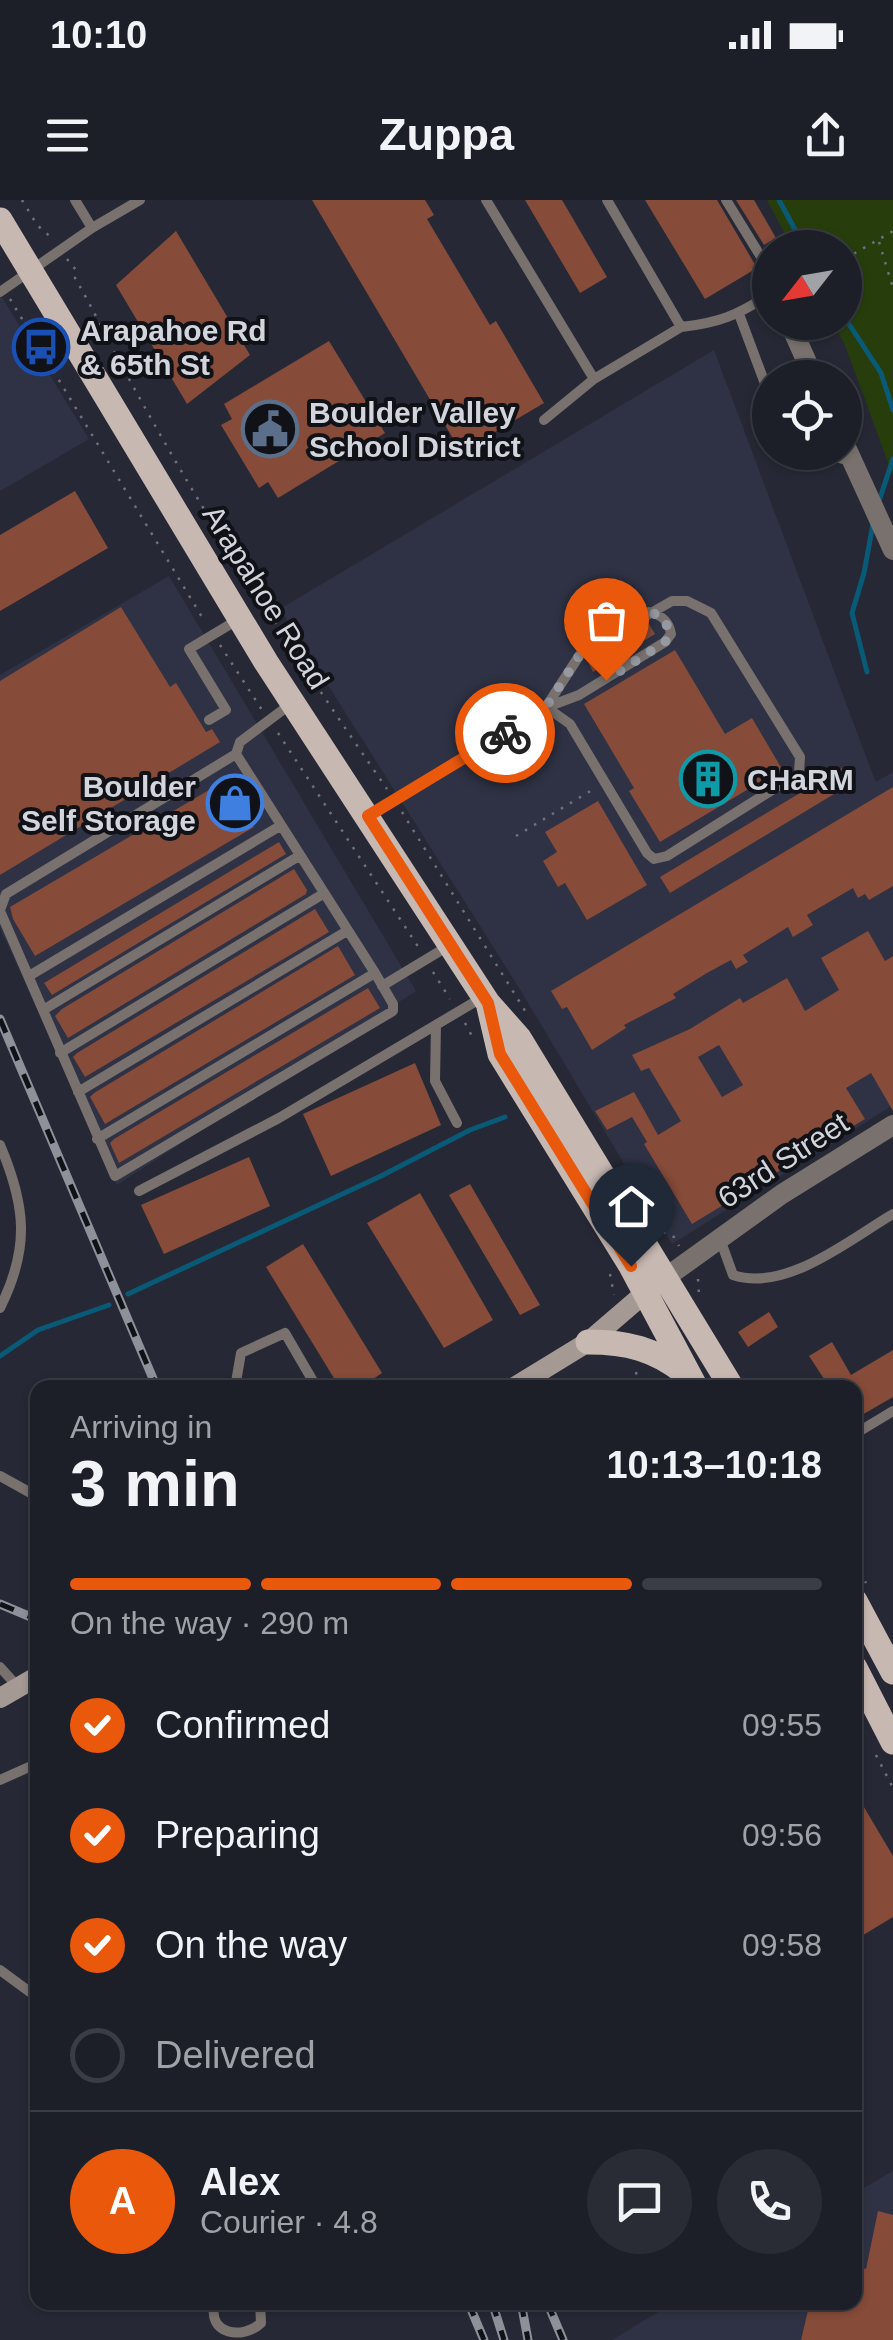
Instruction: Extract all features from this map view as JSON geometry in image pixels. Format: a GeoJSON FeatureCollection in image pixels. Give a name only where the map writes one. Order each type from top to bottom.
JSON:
{"type":"FeatureCollection","features":[{"type":"Feature","properties":{"kind":"main road","name":"Arapahoe Road"},"geometry":{"type":"LineString","coordinates":[[0,220],[239,619],[486,1000],[500,1054],[645,1293]]}},
{"type":"Feature","properties":{"kind":"main road"},"geometry":{"type":"LineString","coordinates":[[645,1293],[691,1380]]}},
{"type":"Feature","properties":{"kind":"main road"},"geometry":{"type":"LineString","coordinates":[[645,1293],[725,1380]]}},
{"type":"Feature","properties":{"kind":"main road"},"geometry":{"type":"LineString","coordinates":[[588,1342],[637,1346],[666,1358],[690,1380]]}},
{"type":"Feature","properties":{"kind":"main road"},"geometry":{"type":"LineString","coordinates":[[862,1614],[893,1672]]}},
{"type":"Feature","properties":{"kind":"main road"},"geometry":{"type":"LineString","coordinates":[[862,1682],[893,1742]]}},
{"type":"Feature","properties":{"kind":"street"},"geometry":{"type":"LineString","coordinates":[[857,470],[893,550]]}},
{"type":"Feature","properties":{"kind":"street","name":"63rd Street"},"geometry":{"type":"LineString","coordinates":[[527,1380],[588,1342],[645,1293],[782,1194],[893,1125]]}},
{"type":"Feature","properties":{"kind":"lane"},"geometry":{"type":"LineString","coordinates":[[75,200],[92,228]]}},
{"type":"Feature","properties":{"kind":"lane"},"geometry":{"type":"LineString","coordinates":[[2,290],[140,200]]}},
{"type":"Feature","properties":{"kind":"lane"},"geometry":{"type":"LineString","coordinates":[[486,200],[594,379]]}},
{"type":"Feature","properties":{"kind":"lane"},"geometry":{"type":"LineString","coordinates":[[607,200],[681,327]]}},
{"type":"Feature","properties":{"kind":"lane"},"geometry":{"type":"LineString","coordinates":[[726,200],[752,246]]}},
{"type":"Feature","properties":{"kind":"lane"},"geometry":{"type":"LineString","coordinates":[[544,420],[594,379],[681,327],[716,323],[752,306]]}},
{"type":"Feature","properties":{"kind":"lane"},"geometry":{"type":"LineString","coordinates":[[739,314],[756,360]]}},
{"type":"Feature","properties":{"kind":"lane"},"geometry":{"type":"LineString","coordinates":[[672,601],[687,601],[711,613],[800,757],[799,772],[660,860],[647,853],[570,724],[546,707],[581,653],[672,601]]}},
{"type":"Feature","properties":{"kind":"lane"},"geometry":{"type":"LineString","coordinates":[[368,816],[546,707],[580,695],[665,642],[670,626],[664,618],[650,612]]}},
{"type":"Feature","properties":{"kind":"lane"},"geometry":{"type":"LineString","coordinates":[[208,720],[226,710],[189,649],[239,619]]}},
{"type":"Feature","properties":{"kind":"lane"},"geometry":{"type":"LineString","coordinates":[[236,754],[375,974],[393,1004],[393,1011],[115,1176],[0,910],[6,894],[236,754],[240,742],[293,703]]}},
{"type":"Feature","properties":{"kind":"lane"},"geometry":{"type":"LineString","coordinates":[[28,976],[280,826]]}},
{"type":"Feature","properties":{"kind":"lane"},"geometry":{"type":"LineString","coordinates":[[43,1010],[299,856]]}},
{"type":"Feature","properties":{"kind":"lane"},"geometry":{"type":"LineString","coordinates":[[60,1053],[323,894]]}},
{"type":"Feature","properties":{"kind":"lane"},"geometry":{"type":"LineString","coordinates":[[78,1092],[347,932]]}},
{"type":"Feature","properties":{"kind":"lane"},"geometry":{"type":"LineString","coordinates":[[382,986],[450,944]]}},
{"type":"Feature","properties":{"kind":"lane"},"geometry":{"type":"LineString","coordinates":[[97,1139],[375,974]]}},
{"type":"Feature","properties":{"kind":"lane"},"geometry":{"type":"LineString","coordinates":[[140,1192],[280,1118],[458,1012],[486,1000]]}},
{"type":"Feature","properties":{"kind":"lane"},"geometry":{"type":"LineString","coordinates":[[436,1025],[434,1080],[457,1123]]}},
{"type":"Feature","properties":{"kind":"lane"},"geometry":{"type":"LineString","coordinates":[[0,1145],[18,1197],[23,1243],[16,1272],[0,1308]]}},
{"type":"Feature","properties":{"kind":"lane"},"geometry":{"type":"LineString","coordinates":[[719,1238],[733,1275],[746,1280],[772,1276],[817,1258],[893,1214]]}},
{"type":"Feature","properties":{"kind":"lane"},"geometry":{"type":"LineString","coordinates":[[236,1380],[241,1353],[285,1333],[312,1380]]}},
{"type":"Feature","properties":{"kind":"lane"},"geometry":{"type":"LineString","coordinates":[[862,1430],[893,1411]]}},
{"type":"Feature","properties":{"kind":"lane"},"geometry":{"type":"LineString","coordinates":[[0,1476],[30,1493]]}},
{"type":"Feature","properties":{"kind":"lane"},"geometry":{"type":"LineString","coordinates":[[0,1666],[9,1693]]}},
{"type":"Feature","properties":{"kind":"lane"},"geometry":{"type":"LineString","coordinates":[[0,1780],[30,1767]]}},
{"type":"Feature","properties":{"kind":"lane"},"geometry":{"type":"LineString","coordinates":[[0,1970],[30,1992]]}},
{"type":"Feature","properties":{"kind":"lane"},"geometry":{"type":"LineString","coordinates":[[214,2310],[213,2319],[223,2334],[239,2338],[252,2334],[261,2322],[260,2310]]}},
{"type":"Feature","properties":{"kind":"path"},"geometry":{"type":"LineString","coordinates":[[862,249],[893,230]]}},
{"type":"Feature","properties":{"kind":"path"},"geometry":{"type":"LineString","coordinates":[[878,240],[893,288]]}},
{"type":"Feature","properties":{"kind":"path"},"geometry":{"type":"LineString","coordinates":[[2,290],[213,634],[480,1048]]}},
{"type":"Feature","properties":{"kind":"path"},"geometry":{"type":"LineString","coordinates":[[516,836],[605,782]]}},
{"type":"Feature","properties":{"kind":"path"},"geometry":{"type":"LineString","coordinates":[[610,1274],[614,1295],[645,1293]]}},
{"type":"Feature","properties":{"kind":"path"},"geometry":{"type":"LineString","coordinates":[[637,1346],[638,1380]]}},
{"type":"Feature","properties":{"kind":"shaded area"},"geometry":{"type":"Polygon","coordinates":[[[0,294],[89,439],[0,491],[0,294]]]}},
{"type":"Feature","properties":{"kind":"shaded area"},"geometry":{"type":"Polygon","coordinates":[[[714,350],[752,452],[752,470],[759,470],[874,778],[876,782],[893,772],[893,1105],[672,1244],[521,991],[280,609],[714,350]]]}},
{"type":"Feature","properties":{"kind":"shaded area","name":"Boulder Self Storage"},"geometry":{"type":"Polygon","coordinates":[[[169,576],[416,991],[117,1185],[0,928],[0,675],[169,576]]]}},
{"type":"Feature","properties":{"kind":"shaded area"},"geometry":{"type":"Polygon","coordinates":[[[893,2171],[893,2340],[612,2340],[661,2310],[862,2310],[862,2189],[893,2171]]]}},
{"type":"Feature","properties":{"kind":"green space"},"geometry":{"type":"Polygon","coordinates":[[[767,200],[893,200],[893,476],[862,391],[862,360],[850,360],[842,340],[862,340],[862,230],[783,230],[767,200]]]}},
{"type":"Feature","properties":{"kind":"building"},"geometry":{"type":"Polygon","coordinates":[[[312,200],[425,200],[434,215],[427,219],[490,325],[496,321],[544,403],[461,452],[312,200]]]}},
{"type":"Feature","properties":{"kind":"building"},"geometry":{"type":"Polygon","coordinates":[[[525,200],[562,200],[607,277],[580,293],[525,200]]]}},
{"type":"Feature","properties":{"kind":"building"},"geometry":{"type":"Polygon","coordinates":[[[645,200],[717,200],[752,260],[752,271],[705,299],[645,200]]]}},
{"type":"Feature","properties":{"kind":"building"},"geometry":{"type":"Polygon","coordinates":[[[736,200],[754,200],[771,230],[755,230],[736,200]]]}},
{"type":"Feature","properties":{"kind":"building"},"geometry":{"type":"Polygon","coordinates":[[[176,231],[250,355],[187,404],[116,285],[176,231]]]}},
{"type":"Feature","properties":{"kind":"building"},"geometry":{"type":"Polygon","coordinates":[[[329,341],[385,433],[278,498],[268,482],[259,488],[221,425],[232,419],[224,404],[329,341]]]}},
{"type":"Feature","properties":{"kind":"building"},"geometry":{"type":"Polygon","coordinates":[[[75,491],[108,548],[0,611],[0,535],[75,491]]]}},
{"type":"Feature","properties":{"kind":"building"},"geometry":{"type":"Polygon","coordinates":[[[121,607],[170,687],[176,683],[206,732],[212,729],[220,742],[0,875],[0,681],[121,607]]]}},
{"type":"Feature","properties":{"kind":"building"},"geometry":{"type":"Polygon","coordinates":[[[649,624],[655,634],[593,672],[587,660],[649,624]]]}},
{"type":"Feature","properties":{"kind":"building"},"geometry":{"type":"Polygon","coordinates":[[[675,650],[725,734],[752,718],[782,769],[660,842],[629,791],[634,788],[584,704],[675,650]]]}},
{"type":"Feature","properties":{"kind":"building"},"geometry":{"type":"Polygon","coordinates":[[[845,766],[854,782],[670,893],[660,877],[845,766]]]}},
{"type":"Feature","properties":{"kind":"building"},"geometry":{"type":"Polygon","coordinates":[[[226,780],[254,827],[35,956],[10,907],[226,780]]]}},
{"type":"Feature","properties":{"kind":"building"},"geometry":{"type":"Polygon","coordinates":[[[893,787],[893,886],[869,900],[865,894],[858,898],[853,888],[807,915],[813,925],[793,937],[788,927],[743,955],[748,962],[736,969],[731,960],[707,973],[673,994],[676,998],[624,1025],[626,1028],[592,1050],[567,1007],[562,1009],[551,991],[893,787]]]}},
{"type":"Feature","properties":{"kind":"building"},"geometry":{"type":"Polygon","coordinates":[[[598,801],[647,885],[587,920],[565,883],[558,887],[543,861],[557,852],[545,832],[598,801]]]}},
{"type":"Feature","properties":{"kind":"building"},"geometry":{"type":"Polygon","coordinates":[[[279,842],[286,854],[52,995],[44,983],[279,842]]]}},
{"type":"Feature","properties":{"kind":"building"},"geometry":{"type":"Polygon","coordinates":[[[294,869],[306,894],[68,1038],[55,1016],[62,1009],[294,869]]]}},
{"type":"Feature","properties":{"kind":"building"},"geometry":{"type":"Polygon","coordinates":[[[315,909],[329,932],[85,1077],[73,1057],[77,1053],[315,909]]]}},
{"type":"Feature","properties":{"kind":"building"},"geometry":{"type":"Polygon","coordinates":[[[868,931],[885,961],[893,956],[893,1111],[871,1073],[846,1088],[865,1119],[692,1224],[632,1117],[607,1130],[595,1111],[634,1092],[658,1135],[681,1121],[649,1068],[641,1071],[632,1055],[787,978],[805,1011],[839,990],[821,958],[868,931]],[[719,1045],[698,1057],[722,1097],[743,1085],[719,1045]]]}},
{"type":"Feature","properties":{"kind":"building"},"geometry":{"type":"Polygon","coordinates":[[[338,946],[355,975],[105,1124],[90,1097],[94,1093],[338,946]]]}},
{"type":"Feature","properties":{"kind":"building"},"geometry":{"type":"Polygon","coordinates":[[[368,988],[380,1008],[119,1163],[110,1143],[114,1139],[368,988]]]}},
{"type":"Feature","properties":{"kind":"building"},"geometry":{"type":"Polygon","coordinates":[[[415,1063],[441,1125],[331,1176],[303,1114],[415,1063]]]}},
{"type":"Feature","properties":{"kind":"building"},"geometry":{"type":"Polygon","coordinates":[[[249,1157],[270,1206],[164,1254],[141,1205],[249,1157]]]}},
{"type":"Feature","properties":{"kind":"building"},"geometry":{"type":"Polygon","coordinates":[[[470,1184],[540,1305],[520,1315],[449,1195],[470,1184]]]}},
{"type":"Feature","properties":{"kind":"building"},"geometry":{"type":"Polygon","coordinates":[[[420,1193],[493,1320],[444,1348],[367,1223],[420,1193]]]}},
{"type":"Feature","properties":{"kind":"building"},"geometry":{"type":"Polygon","coordinates":[[[303,1244],[382,1373],[372,1380],[335,1380],[266,1267],[303,1244]]]}},
{"type":"Feature","properties":{"kind":"building"},"geometry":{"type":"Polygon","coordinates":[[[769,1312],[778,1327],[748,1347],[738,1332],[769,1312]]]}},
{"type":"Feature","properties":{"kind":"building"},"geometry":{"type":"Polygon","coordinates":[[[832,1342],[851,1375],[893,1350],[893,1397],[862,1415],[862,1380],[825,1380],[809,1356],[832,1342]]]}},
{"type":"Feature","properties":{"kind":"building"},"geometry":{"type":"Polygon","coordinates":[[[862,1804],[893,1856],[893,1917],[862,1936],[862,1804]]]}},
{"type":"Feature","properties":{"kind":"building"},"geometry":{"type":"Polygon","coordinates":[[[878,2211],[893,2215],[893,2340],[801,2340],[808,2310],[862,2310],[862,2268],[866,2269],[878,2211]]]}},
{"type":"Feature","properties":{"kind":"waterway"},"geometry":{"type":"LineString","coordinates":[[779,200],[795,230]]}},
{"type":"Feature","properties":{"kind":"waterway"},"geometry":{"type":"LineString","coordinates":[[859,340],[881,373],[893,410]]}},
{"type":"Feature","properties":{"kind":"waterway"},"geometry":{"type":"LineString","coordinates":[[878,504],[893,459]]}},
{"type":"Feature","properties":{"kind":"waterway"},"geometry":{"type":"LineString","coordinates":[[867,672],[852,613],[873,524]]}},
{"type":"Feature","properties":{"kind":"waterway"},"geometry":{"type":"LineString","coordinates":[[128,1294],[470,1130],[505,1117]]}},
{"type":"Feature","properties":{"kind":"waterway"},"geometry":{"type":"LineString","coordinates":[[0,1356],[38,1330],[109,1305]]}},
{"type":"Feature","properties":{"kind":"railway"},"geometry":{"type":"LineString","coordinates":[[0,1019],[154,1380]]}},
{"type":"Feature","properties":{"kind":"railway"},"geometry":{"type":"LineString","coordinates":[[0,1604],[30,1617]]}},
{"type":"Feature","properties":{"kind":"railway"},"geometry":{"type":"LineString","coordinates":[[471,2310],[484,2340]]}},
{"type":"Feature","properties":{"kind":"railway"},"geometry":{"type":"LineString","coordinates":[[495,2310],[504,2340]]}},
{"type":"Feature","properties":{"kind":"railway"},"geometry":{"type":"LineString","coordinates":[[522,2310],[528,2340]]}},
{"type":"Feature","properties":{"kind":"railway"},"geometry":{"type":"LineString","coordinates":[[550,2310],[563,2340]]}},
{"type":"Feature","properties":{"kind":"way so far"},"geometry":{"type":"LineString","coordinates":[[505,733],[546,707],[581,653],[650,612],[664,618],[670,626],[665,642],[606,680]]}},
{"type":"Feature","properties":{"kind":"place","name":"Arapahoe Rd & 65th St"},"geometry":{"type":"Point","coordinates":[41,347]}},
{"type":"Feature","properties":{"kind":"place","name":"Boulder Valley School District"},"geometry":{"type":"Point","coordinates":[270,429]}},
{"type":"Feature","properties":{"kind":"place","name":"CHaRM"},"geometry":{"type":"Point","coordinates":[708,779]}},
{"type":"Feature","properties":{"kind":"place","name":"Boulder Self Storage"},"geometry":{"type":"Point","coordinates":[235,803]}},
{"type":"Feature","properties":{"kind":"route"},"geometry":{"type":"LineString","coordinates":[[505,733],[368,816],[488,1003],[500,1054],[631,1266]]}}]}
